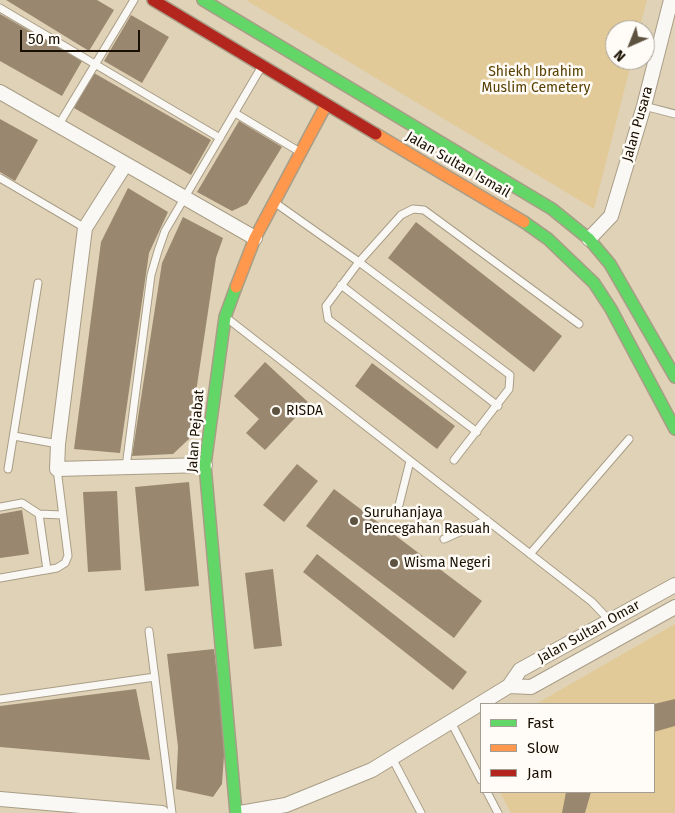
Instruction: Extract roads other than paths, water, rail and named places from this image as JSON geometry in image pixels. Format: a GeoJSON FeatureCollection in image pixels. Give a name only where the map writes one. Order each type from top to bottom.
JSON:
{"type":"FeatureCollection","features":[{"type":"Feature","properties":{"kind":"main road","name":"Jalan Sultan Ismail"},"geometry":{"type":"LineString","coordinates":[[154,0],[326,105],[508,211],[548,239],[594,283],[611,309],[675,429]]}},
{"type":"Feature","properties":{"kind":"main road","name":"Jalan Sultan Ismail"},"geometry":{"type":"LineString","coordinates":[[203,0],[552,209],[589,239],[610,264],[675,377]]}},
{"type":"Feature","properties":{"kind":"main road","name":"Jalan Pejabat"},"geometry":{"type":"LineString","coordinates":[[236,813],[206,465],[225,317],[256,238],[326,105]]}},
{"type":"Feature","properties":{"kind":"street","name":"Jalan Pusara"},"geometry":{"type":"LineString","coordinates":[[589,239],[610,216],[644,106],[671,0]]}},
{"type":"Feature","properties":{"kind":"street"},"geometry":{"type":"LineString","coordinates":[[0,92],[256,238]]}},
{"type":"Feature","properties":{"kind":"street"},"geometry":{"type":"LineString","coordinates":[[125,165],[86,228],[58,444],[57,469],[206,465]]}},
{"type":"Feature","properties":{"kind":"street","name":"Jalan Sultan Omar"},"geometry":{"type":"LineString","coordinates":[[482,703],[509,686],[520,670],[675,585]]}},
{"type":"Feature","properties":{"kind":"street","name":"Jalan Sultan Omar"},"geometry":{"type":"LineString","coordinates":[[509,686],[531,687],[675,607]]}},
{"type":"Feature","properties":{"kind":"street"},"geometry":{"type":"LineString","coordinates":[[610,621],[619,638]]}},
{"type":"Feature","properties":{"kind":"street","name":"Jalan Sultan Omar"},"geometry":{"type":"LineString","coordinates":[[240,813],[286,805],[372,770],[480,704]]}},
{"type":"Feature","properties":{"kind":"street"},"geometry":{"type":"LineString","coordinates":[[0,799],[162,813]]}},
{"type":"Feature","properties":{"kind":"lane"},"geometry":{"type":"LineString","coordinates":[[58,126],[134,0]]}},
{"type":"Feature","properties":{"kind":"lane"},"geometry":{"type":"LineString","coordinates":[[0,8],[220,138]]}},
{"type":"Feature","properties":{"kind":"lane"},"geometry":{"type":"LineString","coordinates":[[126,467],[151,275],[166,231],[262,66]]}},
{"type":"Feature","properties":{"kind":"lane"},"geometry":{"type":"LineString","coordinates":[[644,106],[675,114]]}},
{"type":"Feature","properties":{"kind":"lane"},"geometry":{"type":"LineString","coordinates":[[235,112],[300,152]]}},
{"type":"Feature","properties":{"kind":"lane"},"geometry":{"type":"LineString","coordinates":[[0,178],[86,228]]}},
{"type":"Feature","properties":{"kind":"lane"},"geometry":{"type":"LineString","coordinates":[[274,202],[359,262],[510,375],[509,390],[454,460]]}},
{"type":"Feature","properties":{"kind":"lane"},"geometry":{"type":"LineString","coordinates":[[477,432],[328,319],[326,306],[359,262],[401,214],[413,209],[424,210],[579,324]]}},
{"type":"Feature","properties":{"kind":"lane"},"geometry":{"type":"LineString","coordinates":[[8,469],[38,282]]}},
{"type":"Feature","properties":{"kind":"lane"},"geometry":{"type":"LineString","coordinates":[[341,285],[498,406]]}},
{"type":"Feature","properties":{"kind":"lane"},"geometry":{"type":"LineString","coordinates":[[225,317],[592,602],[610,621]]}},
{"type":"Feature","properties":{"kind":"lane"},"geometry":{"type":"LineString","coordinates":[[14,436],[58,444]]}},
{"type":"Feature","properties":{"kind":"lane"},"geometry":{"type":"LineString","coordinates":[[530,554],[629,439]]}},
{"type":"Feature","properties":{"kind":"lane"},"geometry":{"type":"LineString","coordinates":[[399,504],[410,461]]}},
{"type":"Feature","properties":{"kind":"lane"},"geometry":{"type":"LineString","coordinates":[[0,578],[58,568],[65,563],[68,556],[57,469]]}},
{"type":"Feature","properties":{"kind":"lane"},"geometry":{"type":"LineString","coordinates":[[0,506],[22,503],[39,514],[62,516]]}},
{"type":"Feature","properties":{"kind":"lane"},"geometry":{"type":"LineString","coordinates":[[39,514],[47,570]]}},
{"type":"Feature","properties":{"kind":"lane"},"geometry":{"type":"LineString","coordinates":[[444,538],[486,520]]}},
{"type":"Feature","properties":{"kind":"lane"},"geometry":{"type":"LineString","coordinates":[[149,630],[172,813]]}},
{"type":"Feature","properties":{"kind":"lane"},"geometry":{"type":"LineString","coordinates":[[0,699],[155,677]]}},
{"type":"Feature","properties":{"kind":"lane"},"geometry":{"type":"LineString","coordinates":[[452,722],[480,778]]}},
{"type":"Feature","properties":{"kind":"lane"},"geometry":{"type":"LineString","coordinates":[[392,758],[421,813]]}},
{"type":"Feature","properties":{"kind":"lane"},"geometry":{"type":"LineString","coordinates":[[488,793],[498,813]]}},
{"type":"Feature","properties":{"kind":"place","name":"RISDA"},"geometry":{"type":"Point","coordinates":[276,411]}},
{"type":"Feature","properties":{"kind":"place","name":"Suruhanjaya Pencegahan Rasuah"},"geometry":{"type":"Point","coordinates":[354,521]}},
{"type":"Feature","properties":{"kind":"place","name":"Wisma Negeri"},"geometry":{"type":"Point","coordinates":[394,563]}},
{"type":"Feature","properties":{"kind":"park label","name":"Shiekh Ibrahim Muslim Cemetery"},"geometry":{"type":"Point","coordinates":[536,80]}}]}
